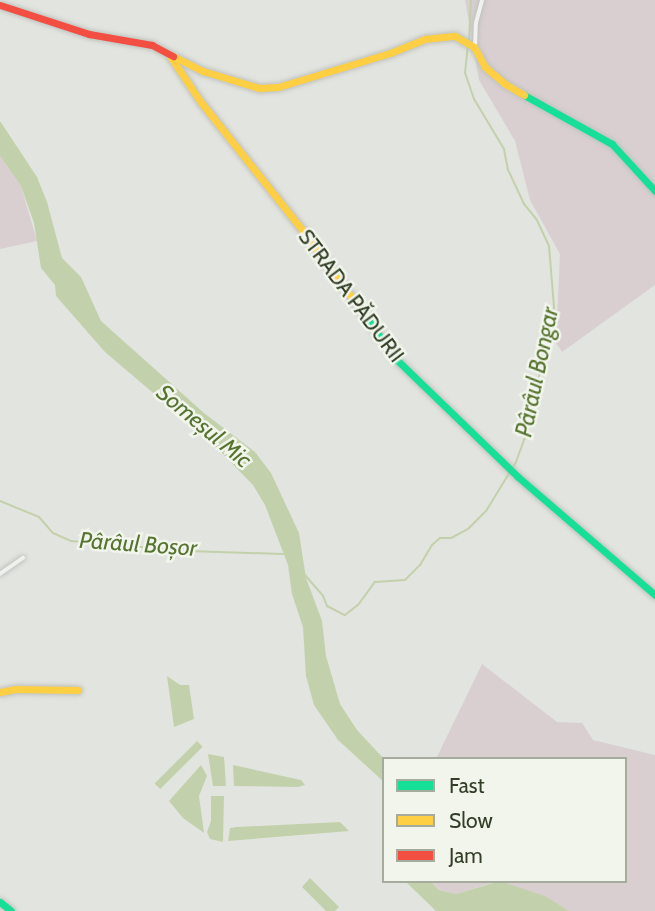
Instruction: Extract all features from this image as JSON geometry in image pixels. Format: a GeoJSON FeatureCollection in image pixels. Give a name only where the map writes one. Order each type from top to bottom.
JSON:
{"type":"FeatureCollection","features":[{"type":"Feature","properties":{"kind":"street"},"geometry":{"type":"LineString","coordinates":[[470,44],[482,0]]}},
{"type":"Feature","properties":{"kind":"street"},"geometry":{"type":"LineString","coordinates":[[0,5],[68,29],[116,41],[152,46],[237,84],[270,88],[390,53],[430,37],[451,35],[470,44],[485,67],[505,84],[612,144],[655,191]]}},
{"type":"Feature","properties":{"kind":"street","name":"STRADA PĂDURII"},"geometry":{"type":"LineString","coordinates":[[170,56],[200,101],[304,232],[390,351],[518,477],[655,595]]}},
{"type":"Feature","properties":{"kind":"street"},"geometry":{"type":"LineString","coordinates":[[0,574],[23,558]]}},
{"type":"Feature","properties":{"kind":"street"},"geometry":{"type":"LineString","coordinates":[[0,692],[16,689],[78,691]]}},
{"type":"Feature","properties":{"kind":"street"},"geometry":{"type":"LineString","coordinates":[[0,902],[11,911]]}},
{"type":"Feature","properties":{"kind":"shaded area"},"geometry":{"type":"Polygon","coordinates":[[[465,0],[655,0],[655,285],[562,352],[556,343],[560,254],[530,200],[515,141],[479,80],[465,0]]]}},
{"type":"Feature","properties":{"kind":"shaded area"},"geometry":{"type":"Polygon","coordinates":[[[0,156],[21,186],[37,241],[0,249],[0,156]]]}},
{"type":"Feature","properties":{"kind":"shaded area"},"geometry":{"type":"Polygon","coordinates":[[[482,664],[557,722],[582,723],[593,740],[655,755],[655,911],[569,911],[505,883],[627,883],[627,757],[437,757],[482,664]]]}},
{"type":"Feature","properties":{"kind":"shaded area"},"geometry":{"type":"Polygon","coordinates":[[[432,883],[492,883],[456,894],[439,890],[432,883]]]}},
{"type":"Feature","properties":{"kind":"water","name":"Someșul Mic"},"geometry":{"type":"Polygon","coordinates":[[[0,121],[37,177],[47,202],[62,258],[81,277],[101,321],[204,413],[255,452],[271,473],[299,533],[306,578],[322,621],[326,656],[340,704],[357,730],[382,757],[382,780],[338,740],[314,705],[306,676],[303,627],[292,594],[288,565],[265,505],[253,485],[212,443],[105,352],[56,296],[55,285],[41,268],[34,223],[21,186],[0,156],[0,121]]]}},
{"type":"Feature","properties":{"kind":"water"},"geometry":{"type":"Polygon","coordinates":[[[167,676],[180,685],[189,685],[194,719],[174,727],[167,676]]]}},
{"type":"Feature","properties":{"kind":"water"},"geometry":{"type":"Polygon","coordinates":[[[197,741],[203,747],[160,789],[155,783],[197,741]]]}},
{"type":"Feature","properties":{"kind":"water"},"geometry":{"type":"Polygon","coordinates":[[[208,754],[224,757],[226,786],[213,786],[208,754]]]}},
{"type":"Feature","properties":{"kind":"water"},"geometry":{"type":"Polygon","coordinates":[[[201,765],[207,776],[199,796],[204,833],[183,818],[169,801],[201,765]]]}},
{"type":"Feature","properties":{"kind":"water"},"geometry":{"type":"Polygon","coordinates":[[[233,765],[301,780],[305,785],[234,786],[233,765]]]}},
{"type":"Feature","properties":{"kind":"water"},"geometry":{"type":"Polygon","coordinates":[[[211,796],[224,796],[223,842],[210,839],[207,832],[211,821],[211,796]]]}},
{"type":"Feature","properties":{"kind":"water"},"geometry":{"type":"Polygon","coordinates":[[[340,822],[349,831],[228,841],[230,828],[340,822]]]}},
{"type":"Feature","properties":{"kind":"water"},"geometry":{"type":"Polygon","coordinates":[[[310,878],[339,907],[335,911],[326,911],[302,887],[310,878]]]}},
{"type":"Feature","properties":{"kind":"water"},"geometry":{"type":"Polygon","coordinates":[[[407,883],[432,883],[439,890],[456,894],[493,883],[506,883],[545,896],[569,911],[436,911],[407,883]]]}},
{"type":"Feature","properties":{"kind":"waterway","name":"Pârâul Bongar"},"geometry":{"type":"LineString","coordinates":[[469,41],[471,0]]}},
{"type":"Feature","properties":{"kind":"waterway","name":"Pârâul Bongar"},"geometry":{"type":"LineString","coordinates":[[305,575],[323,596],[327,606],[345,615],[358,605],[375,582],[405,580],[440,538],[451,538],[468,529],[486,511],[516,462],[527,432],[554,307],[549,246],[508,170],[504,149],[474,99],[465,73],[468,46]]}},
{"type":"Feature","properties":{"kind":"waterway","name":"Pârâul Boșor"},"geometry":{"type":"LineString","coordinates":[[0,501],[39,517],[53,533],[71,541],[188,551],[283,554]]}},
{"type":"Feature","properties":{"kind":"traffic: fast"},"geometry":{"type":"LineString","coordinates":[[524,95],[612,144],[655,191]]}},
{"type":"Feature","properties":{"kind":"traffic: fast"},"geometry":{"type":"LineString","coordinates":[[366,317],[397,360],[518,477],[655,595]]}},
{"type":"Feature","properties":{"kind":"traffic: fast"},"geometry":{"type":"LineString","coordinates":[[0,902],[11,911]]}},
{"type":"Feature","properties":{"kind":"traffic: slow"},"geometry":{"type":"LineString","coordinates":[[173,56],[203,71],[259,88],[278,87],[390,53],[424,39],[455,36],[474,47],[485,67],[505,84],[524,95]]}},
{"type":"Feature","properties":{"kind":"traffic: slow"},"geometry":{"type":"LineString","coordinates":[[170,56],[200,101],[304,232],[366,317]]}},
{"type":"Feature","properties":{"kind":"traffic: slow"},"geometry":{"type":"LineString","coordinates":[[0,692],[16,689],[78,690]]}},
{"type":"Feature","properties":{"kind":"traffic: jam"},"geometry":{"type":"LineString","coordinates":[[0,5],[89,34],[152,45],[173,56]]}}]}
